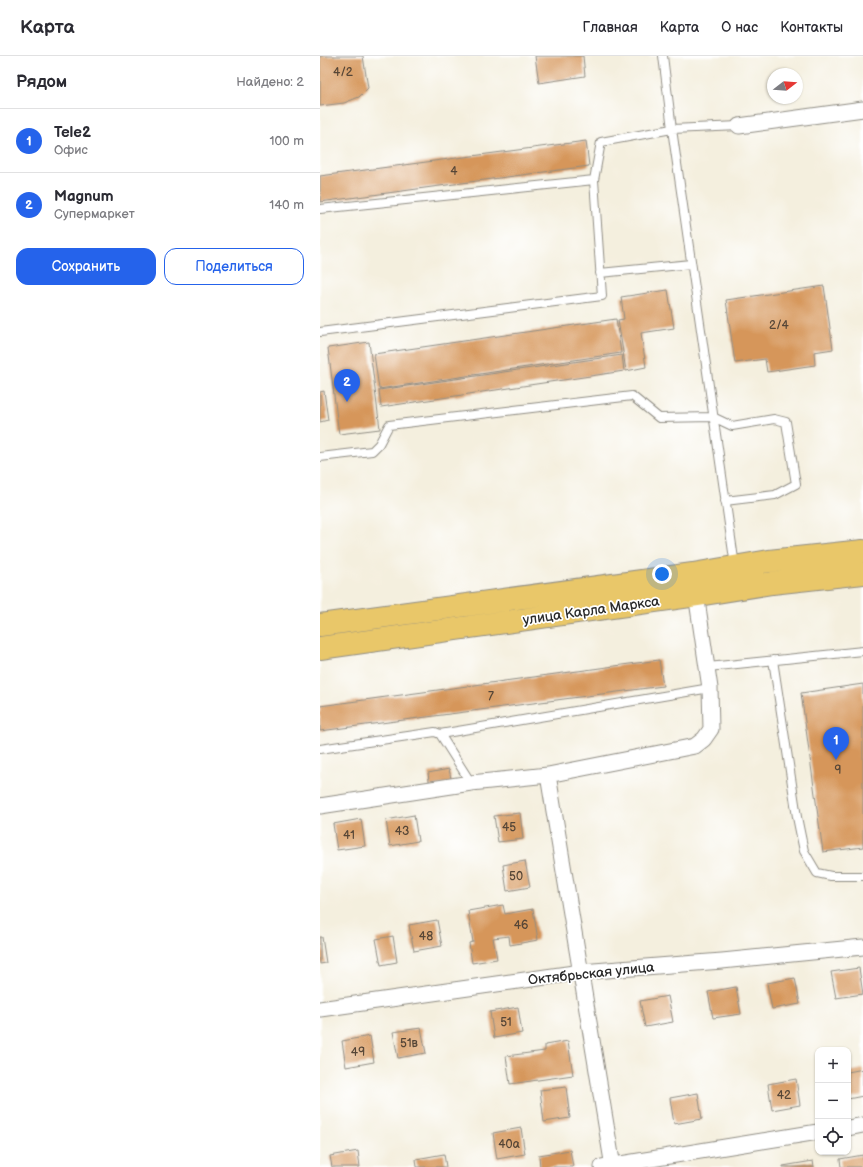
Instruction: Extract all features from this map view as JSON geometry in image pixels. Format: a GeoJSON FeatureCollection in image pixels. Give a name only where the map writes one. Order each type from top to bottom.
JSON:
{"type":"FeatureCollection","features":[{"type":"Feature","properties":{"kind":"main road","name":"улица Карла Маркса"},"geometry":{"type":"LineString","coordinates":[[320,648],[697,595],[769,562],[863,551]]}},
{"type":"Feature","properties":{"kind":"main road","name":"улица Карла Маркса"},"geometry":{"type":"LineString","coordinates":[[320,625],[693,574],[772,583],[863,573]]}},
{"type":"Feature","properties":{"kind":"street"},"geometry":{"type":"LineString","coordinates":[[739,126],[863,109]]}},
{"type":"Feature","properties":{"kind":"street"},"geometry":{"type":"LineString","coordinates":[[320,806],[471,783],[548,775],[695,746],[704,739],[711,729],[708,667],[693,574]]}},
{"type":"Feature","properties":{"kind":"street"},"geometry":{"type":"LineString","coordinates":[[548,775],[581,972],[609,1166],[815,1132]]}},
{"type":"Feature","properties":{"kind":"street","name":"Октябрьская улица"},"geometry":{"type":"LineString","coordinates":[[320,1009],[581,972],[722,961],[863,947]]}},
{"type":"Feature","properties":{"kind":"street"},"geometry":{"type":"LineString","coordinates":[[851,1127],[863,1125]]}},
{"type":"Feature","properties":{"kind":"lane"},"geometry":{"type":"LineString","coordinates":[[663,56],[736,578]]}},
{"type":"Feature","properties":{"kind":"lane"},"geometry":{"type":"LineString","coordinates":[[320,332],[602,296],[594,180],[601,142],[672,129],[739,126]]}},
{"type":"Feature","properties":{"kind":"lane"},"geometry":{"type":"LineString","coordinates":[[320,209],[594,180]]}},
{"type":"Feature","properties":{"kind":"lane"},"geometry":{"type":"LineString","coordinates":[[600,273],[691,264]]}},
{"type":"Feature","properties":{"kind":"lane"},"geometry":{"type":"LineString","coordinates":[[320,457],[372,451],[379,444],[389,425],[632,396],[659,418],[713,417],[732,426],[774,419],[786,422],[796,484],[775,495],[725,501]]}},
{"type":"Feature","properties":{"kind":"lane"},"geometry":{"type":"LineString","coordinates":[[708,667],[863,652]]}},
{"type":"Feature","properties":{"kind":"lane"},"geometry":{"type":"LineString","coordinates":[[774,660],[788,763],[804,851],[817,873],[831,876],[863,876]]}},
{"type":"Feature","properties":{"kind":"lane"},"geometry":{"type":"LineString","coordinates":[[320,749],[435,732],[440,734],[710,688]]}},
{"type":"Feature","properties":{"kind":"lane"},"geometry":{"type":"LineString","coordinates":[[440,734],[471,783]]}},
{"type":"Feature","properties":{"kind":"building"},"geometry":{"type":"Polygon","coordinates":[[[320,56],[363,56],[368,88],[359,97],[344,103],[320,106],[320,56]]]}},
{"type":"Feature","properties":{"kind":"building"},"geometry":{"type":"Polygon","coordinates":[[[535,56],[583,56],[585,76],[539,83],[535,56]]]}},
{"type":"Feature","properties":{"kind":"building"},"geometry":{"type":"Polygon","coordinates":[[[586,141],[589,166],[320,202],[320,176],[586,141]]]}},
{"type":"Feature","properties":{"kind":"building"},"geometry":{"type":"Polygon","coordinates":[[[824,286],[833,349],[814,352],[815,365],[767,372],[765,359],[735,363],[726,300],[824,286]]]}},
{"type":"Feature","properties":{"kind":"building"},"geometry":{"type":"Polygon","coordinates":[[[668,290],[674,328],[641,333],[646,367],[626,371],[618,320],[624,319],[621,297],[668,290]]]}},
{"type":"Feature","properties":{"kind":"building"},"geometry":{"type":"Polygon","coordinates":[[[616,319],[621,353],[379,389],[374,354],[616,319]]]}},
{"type":"Feature","properties":{"kind":"building"},"geometry":{"type":"Polygon","coordinates":[[[369,342],[380,429],[339,434],[328,348],[369,342]]]}},
{"type":"Feature","properties":{"kind":"building"},"geometry":{"type":"Polygon","coordinates":[[[622,355],[624,371],[381,407],[379,390],[622,355]]]}},
{"type":"Feature","properties":{"kind":"building"},"geometry":{"type":"Polygon","coordinates":[[[324,391],[328,420],[320,422],[320,392],[324,391]]]}},
{"type":"Feature","properties":{"kind":"building"},"geometry":{"type":"Polygon","coordinates":[[[659,660],[663,686],[320,731],[320,706],[659,660]]]}},
{"type":"Feature","properties":{"kind":"building"},"geometry":{"type":"Polygon","coordinates":[[[863,684],[863,847],[823,852],[801,693],[863,684]]]}},
{"type":"Feature","properties":{"kind":"building"},"geometry":{"type":"Polygon","coordinates":[[[449,769],[452,783],[430,787],[428,773],[449,769]]]}},
{"type":"Feature","properties":{"kind":"building"},"geometry":{"type":"Polygon","coordinates":[[[520,813],[523,839],[498,842],[494,816],[520,813]]]}},
{"type":"Feature","properties":{"kind":"building"},"geometry":{"type":"Polygon","coordinates":[[[414,815],[418,841],[390,846],[386,820],[414,815]]]}},
{"type":"Feature","properties":{"kind":"building"},"geometry":{"type":"Polygon","coordinates":[[[361,819],[365,846],[337,850],[333,824],[361,819]]]}},
{"type":"Feature","properties":{"kind":"building"},"geometry":{"type":"Polygon","coordinates":[[[525,861],[530,887],[507,891],[503,865],[525,861]]]}},
{"type":"Feature","properties":{"kind":"building"},"geometry":{"type":"Polygon","coordinates":[[[503,905],[505,914],[533,909],[538,940],[510,945],[509,936],[493,938],[497,959],[472,963],[469,943],[473,942],[468,911],[503,905]]]}},
{"type":"Feature","properties":{"kind":"building"},"geometry":{"type":"Polygon","coordinates":[[[437,920],[442,946],[414,951],[409,925],[437,920]]]}},
{"type":"Feature","properties":{"kind":"building"},"geometry":{"type":"Polygon","coordinates":[[[393,936],[397,962],[381,965],[376,939],[393,936]]]}},
{"type":"Feature","properties":{"kind":"building"},"geometry":{"type":"Polygon","coordinates":[[[320,937],[322,937],[326,963],[320,964],[320,937]]]}},
{"type":"Feature","properties":{"kind":"building"},"geometry":{"type":"Polygon","coordinates":[[[859,968],[863,994],[836,998],[831,972],[859,968]]]}},
{"type":"Feature","properties":{"kind":"building"},"geometry":{"type":"Polygon","coordinates":[[[795,978],[800,1004],[772,1009],[767,983],[795,978]]]}},
{"type":"Feature","properties":{"kind":"building"},"geometry":{"type":"Polygon","coordinates":[[[736,987],[741,1014],[713,1018],[708,992],[736,987]]]}},
{"type":"Feature","properties":{"kind":"building"},"geometry":{"type":"Polygon","coordinates":[[[668,996],[673,1022],[645,1027],[640,1001],[668,996]]]}},
{"type":"Feature","properties":{"kind":"building"},"geometry":{"type":"Polygon","coordinates":[[[518,1007],[522,1033],[494,1038],[490,1012],[518,1007]]]}},
{"type":"Feature","properties":{"kind":"building"},"geometry":{"type":"Polygon","coordinates":[[[421,1028],[426,1053],[398,1058],[393,1032],[421,1028]]]}},
{"type":"Feature","properties":{"kind":"building"},"geometry":{"type":"Polygon","coordinates":[[[370,1036],[374,1062],[346,1067],[342,1041],[370,1036]]]}},
{"type":"Feature","properties":{"kind":"building"},"geometry":{"type":"Polygon","coordinates":[[[568,1041],[573,1075],[510,1084],[506,1056],[545,1051],[545,1045],[568,1041]]]}},
{"type":"Feature","properties":{"kind":"building"},"geometry":{"type":"Polygon","coordinates":[[[863,1069],[863,1096],[851,1098],[851,1071],[863,1069]]]}},
{"type":"Feature","properties":{"kind":"building"},"geometry":{"type":"Polygon","coordinates":[[[796,1079],[800,1105],[772,1110],[768,1084],[796,1079]]]}},
{"type":"Feature","properties":{"kind":"building"},"geometry":{"type":"Polygon","coordinates":[[[566,1087],[570,1118],[544,1122],[540,1090],[566,1087]]]}},
{"type":"Feature","properties":{"kind":"building"},"geometry":{"type":"Polygon","coordinates":[[[698,1093],[702,1119],[674,1124],[670,1098],[698,1093]]]}},
{"type":"Feature","properties":{"kind":"building"},"geometry":{"type":"Polygon","coordinates":[[[521,1128],[525,1154],[497,1159],[493,1133],[521,1128]]]}},
{"type":"Feature","properties":{"kind":"building"},"geometry":{"type":"Polygon","coordinates":[[[570,1150],[573,1167],[540,1167],[539,1155],[570,1150]]]}},
{"type":"Feature","properties":{"kind":"building"},"geometry":{"type":"Polygon","coordinates":[[[358,1151],[360,1167],[332,1167],[330,1156],[358,1151]]]}},
{"type":"Feature","properties":{"kind":"building"},"geometry":{"type":"Polygon","coordinates":[[[444,1154],[446,1167],[417,1167],[416,1159],[444,1154]]]}},
{"type":"Feature","properties":{"kind":"building"},"geometry":{"type":"Polygon","coordinates":[[[863,1155],[863,1167],[841,1167],[840,1159],[863,1155]]]}},
{"type":"Feature","properties":{"kind":"building"},"geometry":{"type":"Polygon","coordinates":[[[813,1161],[814,1167],[783,1167],[783,1166],[813,1161]]]}},
{"type":"Feature","properties":{"kind":"place","name":"Magnum"},"geometry":{"type":"Point","coordinates":[347,402]}},
{"type":"Feature","properties":{"kind":"place","name":"Tele2"},"geometry":{"type":"Point","coordinates":[836,760]}}]}
